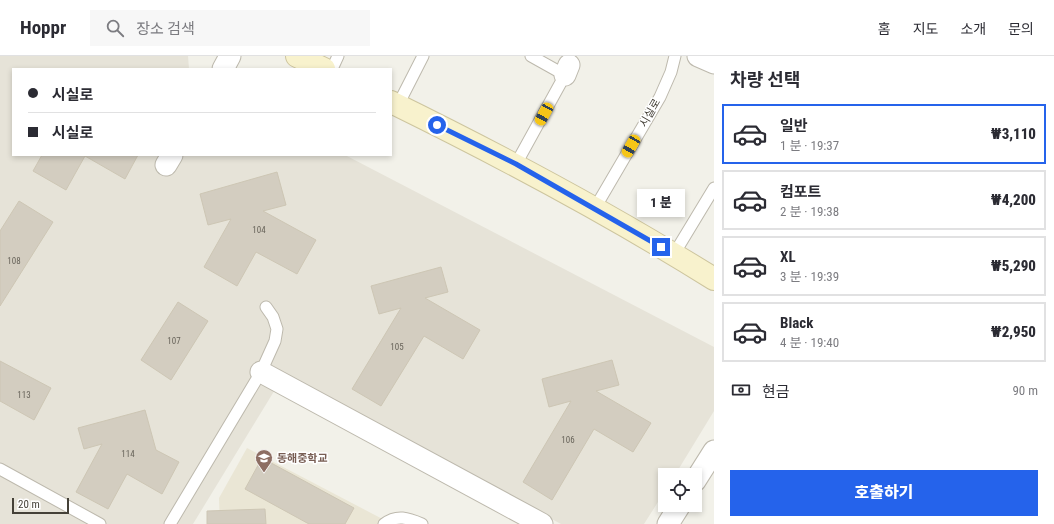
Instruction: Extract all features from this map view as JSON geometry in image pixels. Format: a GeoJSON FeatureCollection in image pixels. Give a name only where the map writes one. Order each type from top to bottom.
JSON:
{"type":"FeatureCollection","features":[{"type":"Feature","properties":{"kind":"main road"},"geometry":{"type":"LineString","coordinates":[[297,56],[322,68]]}},
{"type":"Feature","properties":{"kind":"main road"},"geometry":{"type":"LineString","coordinates":[[394,103],[516,164],[595,208],[714,279]]}},
{"type":"Feature","properties":{"kind":"street"},"geometry":{"type":"LineString","coordinates":[[224,68],[230,56]]}},
{"type":"Feature","properties":{"kind":"street"},"geometry":{"type":"LineString","coordinates":[[698,56],[714,63]]}},
{"type":"Feature","properties":{"kind":"street"},"geometry":{"type":"LineString","coordinates":[[261,372],[542,524]]}},
{"type":"Feature","properties":{"kind":"street"},"geometry":{"type":"LineString","coordinates":[[702,470],[714,451]]}},
{"type":"Feature","properties":{"kind":"street"},"geometry":{"type":"LineString","coordinates":[[668,524],[676,512]]}},
{"type":"Feature","properties":{"kind":"lane"},"geometry":{"type":"LineString","coordinates":[[332,68],[338,56]]}},
{"type":"Feature","properties":{"kind":"lane"},"geometry":{"type":"LineString","coordinates":[[394,103],[423,56]]}},
{"type":"Feature","properties":{"kind":"lane"},"geometry":{"type":"LineString","coordinates":[[516,164],[567,70],[531,56]]}},
{"type":"Feature","properties":{"kind":"lane","name":"시실로"},"geometry":{"type":"LineString","coordinates":[[595,208],[660,97],[671,72],[675,56]]}},
{"type":"Feature","properties":{"kind":"lane"},"geometry":{"type":"LineString","coordinates":[[674,254],[714,188]]}},
{"type":"Feature","properties":{"kind":"lane"},"geometry":{"type":"LineString","coordinates":[[170,524],[261,372],[275,341],[277,329],[274,317],[266,307]]}},
{"type":"Feature","properties":{"kind":"lane"},"geometry":{"type":"LineString","coordinates":[[0,469],[100,524]]}},
{"type":"Feature","properties":{"kind":"lane"},"geometry":{"type":"LineString","coordinates":[[384,524],[393,519],[405,517],[422,524]]}},
{"type":"Feature","properties":{"kind":"shaded area"},"geometry":{"type":"Polygon","coordinates":[[[0,56],[188,56],[189,68],[12,68],[12,156],[347,156],[714,347],[714,411],[679,468],[658,468],[658,502],[644,524],[561,524],[284,375],[193,524],[0,524],[0,56]]]}},
{"type":"Feature","properties":{"kind":"shaded area","name":"동해중학교"},"geometry":{"type":"Polygon","coordinates":[[[247,448],[392,524],[220,524],[219,498],[247,448]]]}},
{"type":"Feature","properties":{"kind":"building"},"geometry":{"type":"Polygon","coordinates":[[[41,156],[85,156],[66,190],[33,171],[41,156]]]}},
{"type":"Feature","properties":{"kind":"building"},"geometry":{"type":"Polygon","coordinates":[[[85,156],[137,156],[125,179],[85,156]]]}},
{"type":"Feature","properties":{"kind":"building"},"geometry":{"type":"Polygon","coordinates":[[[277,172],[286,205],[263,211],[316,240],[297,274],[256,252],[237,286],[204,267],[231,219],[208,225],[200,194],[277,172]]]}},
{"type":"Feature","properties":{"kind":"building"},"geometry":{"type":"Polygon","coordinates":[[[19,201],[53,222],[0,306],[0,231],[19,201]]]}},
{"type":"Feature","properties":{"kind":"building"},"geometry":{"type":"Polygon","coordinates":[[[441,267],[448,292],[425,298],[480,330],[463,359],[424,336],[381,406],[352,389],[401,308],[379,314],[371,286],[441,267]]]}},
{"type":"Feature","properties":{"kind":"building"},"geometry":{"type":"Polygon","coordinates":[[[178,302],[208,321],[171,380],[141,360],[178,302]]]}},
{"type":"Feature","properties":{"kind":"building"},"geometry":{"type":"Polygon","coordinates":[[[612,360],[619,385],[596,391],[651,423],[633,452],[594,429],[552,500],[523,482],[571,401],[549,407],[542,379],[612,360]]]}},
{"type":"Feature","properties":{"kind":"building"},"geometry":{"type":"Polygon","coordinates":[[[0,361],[51,388],[34,420],[0,401],[0,361]]]}},
{"type":"Feature","properties":{"kind":"building"},"geometry":{"type":"Polygon","coordinates":[[[145,410],[156,450],[179,462],[162,494],[127,474],[108,509],[76,492],[102,444],[84,449],[78,428],[145,410]]]}},
{"type":"Feature","properties":{"kind":"building"},"geometry":{"type":"Polygon","coordinates":[[[262,458],[354,508],[345,524],[309,524],[245,489],[262,458]]]}},
{"type":"Feature","properties":{"kind":"building"},"geometry":{"type":"Polygon","coordinates":[[[265,509],[266,524],[207,524],[207,511],[265,509]]]}},
{"type":"Feature","properties":{"kind":"place","name":"동해중학교"},"geometry":{"type":"Point","coordinates":[264,473]}},
{"type":"Feature","properties":{"kind":"route"},"geometry":{"type":"LineString","coordinates":[[437,125],[516,164],[661,247]]}}]}
